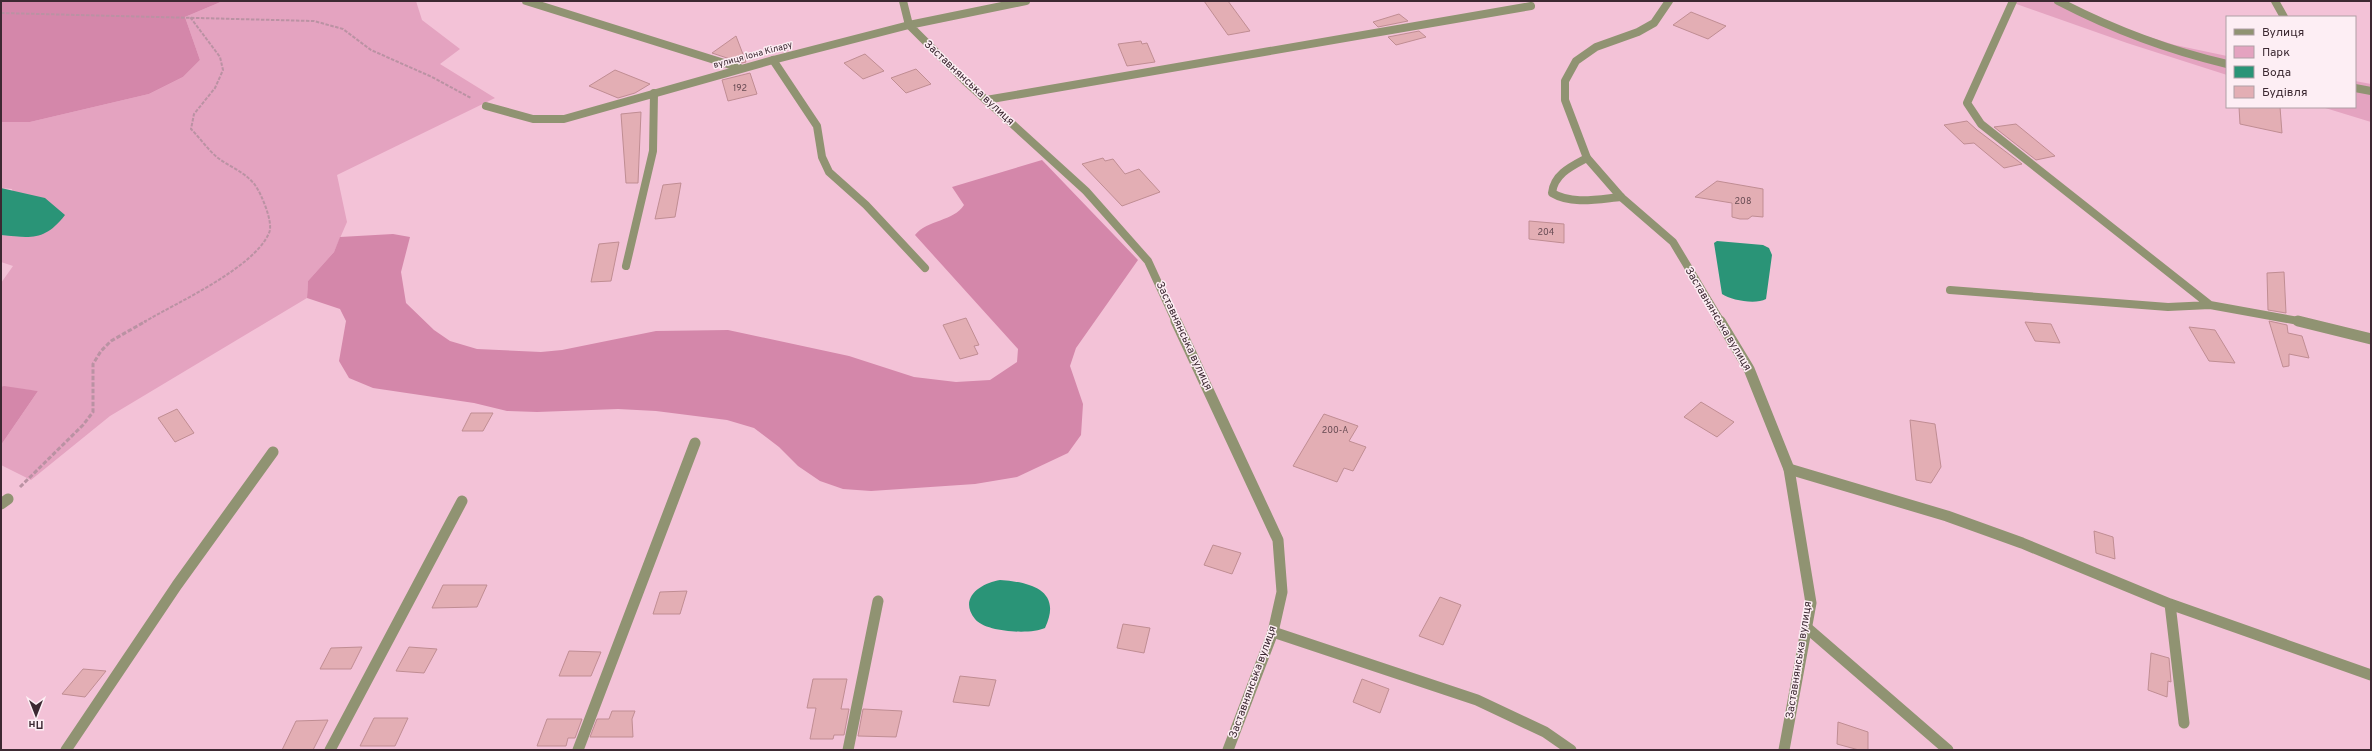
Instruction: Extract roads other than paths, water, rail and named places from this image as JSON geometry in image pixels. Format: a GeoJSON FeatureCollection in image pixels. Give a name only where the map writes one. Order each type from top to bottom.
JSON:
{"type":"FeatureCollection","features":[{"type":"Feature","properties":{"kind":"street"},"geometry":{"type":"LineString","coordinates":[[526,1],[740,68]]}},
{"type":"Feature","properties":{"kind":"street"},"geometry":{"type":"LineString","coordinates":[[903,1],[909,25]]}},
{"type":"Feature","properties":{"kind":"street","name":"вулиця Іона Кілару"},"geometry":{"type":"LineString","coordinates":[[486,106],[533,119],[564,119],[740,68],[909,25],[1026,1]]}},
{"type":"Feature","properties":{"kind":"street","name":"Заставнянська вулиця"},"geometry":{"type":"LineString","coordinates":[[1669,1],[1654,23],[1638,32],[1596,47],[1576,61],[1565,81],[1565,100],[1587,158],[1621,197],[1673,242],[1749,369],[1789,469],[1811,603],[1784,750]]}},
{"type":"Feature","properties":{"kind":"street"},"geometry":{"type":"LineString","coordinates":[[2013,1],[1967,103],[1981,124],[2210,305]]}},
{"type":"Feature","properties":{"kind":"street"},"geometry":{"type":"LineString","coordinates":[[2058,1],[2118,32],[2155,46],[2226,64]]}},
{"type":"Feature","properties":{"kind":"street"},"geometry":{"type":"LineString","coordinates":[[2275,1],[2283,16]]}},
{"type":"Feature","properties":{"kind":"street"},"geometry":{"type":"LineString","coordinates":[[986,100],[1110,77],[1531,6]]}},
{"type":"Feature","properties":{"kind":"street","name":"Заставнянська вулиця"},"geometry":{"type":"LineString","coordinates":[[909,25],[986,100],[1086,191],[1148,260],[1278,540],[1282,592],[1273,632],[1228,750]]}},
{"type":"Feature","properties":{"kind":"street"},"geometry":{"type":"LineString","coordinates":[[773,60],[818,126],[822,156],[829,172],[866,205],[925,268]]}},
{"type":"Feature","properties":{"kind":"street"},"geometry":{"type":"LineString","coordinates":[[2356,88],[2371,91]]}},
{"type":"Feature","properties":{"kind":"street"},"geometry":{"type":"LineString","coordinates":[[626,266],[653,151],[654,93]]}},
{"type":"Feature","properties":{"kind":"street"},"geometry":{"type":"LineString","coordinates":[[1587,158],[1556,178],[1552,185],[1552,193],[1556,197],[1568,198],[1621,197]]}},
{"type":"Feature","properties":{"kind":"street"},"geometry":{"type":"LineString","coordinates":[[1950,290],[2168,307],[2210,305],[2316,324],[2371,339]]}},
{"type":"Feature","properties":{"kind":"street"},"geometry":{"type":"LineString","coordinates":[[578,750],[695,443]]}},
{"type":"Feature","properties":{"kind":"street"},"geometry":{"type":"LineString","coordinates":[[66,750],[177,584],[273,452]]}},
{"type":"Feature","properties":{"kind":"street"},"geometry":{"type":"LineString","coordinates":[[1789,469],[1947,516],[2022,542],[2170,604],[2371,675]]}},
{"type":"Feature","properties":{"kind":"street"},"geometry":{"type":"LineString","coordinates":[[330,750],[462,501]]}},
{"type":"Feature","properties":{"kind":"street"},"geometry":{"type":"LineString","coordinates":[[848,750],[878,601]]}},
{"type":"Feature","properties":{"kind":"street"},"geometry":{"type":"LineString","coordinates":[[2170,604],[2184,723]]}},
{"type":"Feature","properties":{"kind":"street"},"geometry":{"type":"LineString","coordinates":[[1806,627],[1948,750]]}},
{"type":"Feature","properties":{"kind":"street"},"geometry":{"type":"LineString","coordinates":[[1273,632],[1477,700],[1545,732],[1571,750]]}},
{"type":"Feature","properties":{"kind":"water"},"geometry":{"type":"Polygon","coordinates":[[[1,188],[45,198],[65,215],[51,230],[44,234],[29,237],[1,235],[1,188]]]}},
{"type":"Feature","properties":{"kind":"water"},"geometry":{"type":"Polygon","coordinates":[[[1717,241],[1763,245],[1769,248],[1772,255],[1766,299],[1750,302],[1731,298],[1722,294],[1714,243],[1717,241]]]}},
{"type":"Feature","properties":{"kind":"water"},"geometry":{"type":"Polygon","coordinates":[[[1000,580],[1032,586],[1040,590],[1047,597],[1050,605],[1045,628],[1019,632],[1008,631],[988,627],[975,619],[970,611],[970,598],[979,588],[986,584],[1000,580]]]}}]}
